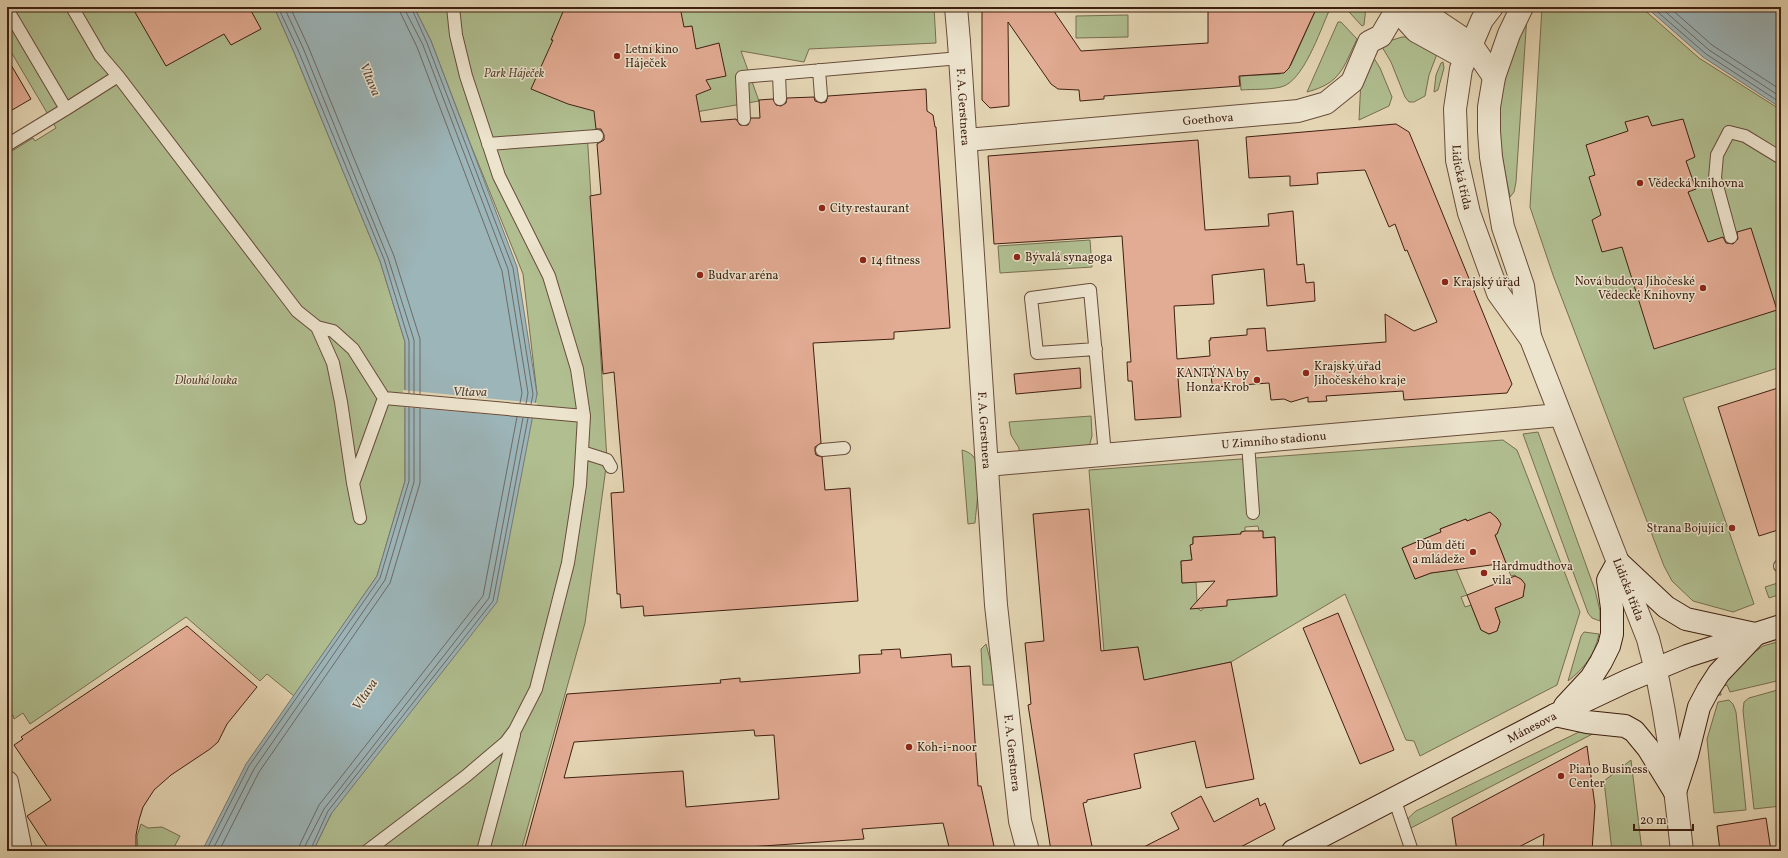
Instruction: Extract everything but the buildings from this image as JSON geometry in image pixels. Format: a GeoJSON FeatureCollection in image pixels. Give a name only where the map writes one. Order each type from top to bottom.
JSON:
{"type":"FeatureCollection","features":[{"type":"Feature","properties":{"kind":"street","name":"F. A. Gerstnera"},"geometry":{"type":"LineString","coordinates":[[956,7],[996,605],[1020,822],[1028,851]]}},
{"type":"Feature","properties":{"kind":"street"},"geometry":{"type":"LineString","coordinates":[[1398,7],[1416,31],[1468,51]]}},
{"type":"Feature","properties":{"kind":"street","name":"Goethova"},"geometry":{"type":"LineString","coordinates":[[966,140],[1298,111],[1326,103],[1352,82],[1369,42],[1381,36],[1398,7]]}},
{"type":"Feature","properties":{"kind":"street"},"geometry":{"type":"LineString","coordinates":[[1405,7],[1416,7],[1468,51],[1494,77]]}},
{"type":"Feature","properties":{"kind":"street","name":"Lidická třída"},"geometry":{"type":"LineString","coordinates":[[1492,7],[1482,20],[1461,69],[1455,109],[1458,160],[1469,214],[1498,293],[1531,339]]}},
{"type":"Feature","properties":{"kind":"street","name":"Lidická třída"},"geometry":{"type":"LineString","coordinates":[[1522,7],[1509,34],[1494,77],[1489,107],[1491,157],[1503,227],[1523,286],[1531,339],[1644,627],[1656,668],[1663,703],[1682,851]]}},
{"type":"Feature","properties":{"kind":"street","name":"U Zimního stadionu"},"geometry":{"type":"LineString","coordinates":[[987,466],[1560,415]]}},
{"type":"Feature","properties":{"kind":"street"},"geometry":{"type":"LineString","coordinates":[[1555,715],[1591,678],[1606,654],[1612,634],[1612,608],[1608,580],[1618,562],[1666,607],[1686,619],[1756,634]]}},
{"type":"Feature","properties":{"kind":"street","name":"Mánesova"},"geometry":{"type":"LineString","coordinates":[[1293,851],[1555,715],[1656,668],[1687,656],[1781,626]]}},
{"type":"Feature","properties":{"kind":"street"},"geometry":{"type":"LineString","coordinates":[[1675,792],[1687,754],[1699,707],[1719,673],[1756,634]]}},
{"type":"Feature","properties":{"kind":"street"},"geometry":{"type":"LineString","coordinates":[[1555,715],[1587,722],[1625,726],[1634,731],[1648,748],[1675,792]]}},
{"type":"Feature","properties":{"kind":"street"},"geometry":{"type":"LineString","coordinates":[[7,782],[21,851]]}},
{"type":"Feature","properties":{"kind":"lane"},"geometry":{"type":"LineString","coordinates":[[72,7],[100,55],[118,76],[297,310],[317,327],[333,363],[342,402],[353,483],[360,518]]}},
{"type":"Feature","properties":{"kind":"lane"},"geometry":{"type":"LineString","coordinates":[[367,851],[466,776],[506,742],[515,730],[536,689],[568,563],[580,485],[582,452],[577,369],[549,276],[499,176],[488,144],[466,76],[456,35],[453,7]]}},
{"type":"Feature","properties":{"kind":"lane"},"geometry":{"type":"LineString","coordinates":[[7,8],[66,109]]}},
{"type":"Feature","properties":{"kind":"lane"},"geometry":{"type":"LineString","coordinates":[[744,119],[742,77],[819,70],[959,50]]}},
{"type":"Feature","properties":{"kind":"lane"},"geometry":{"type":"LineString","coordinates":[[819,70],[821,96]]}},
{"type":"Feature","properties":{"kind":"lane"},"geometry":{"type":"LineString","coordinates":[[780,74],[780,99]]}},
{"type":"Feature","properties":{"kind":"lane"},"geometry":{"type":"LineString","coordinates":[[7,145],[118,76]]}},
{"type":"Feature","properties":{"kind":"lane"},"geometry":{"type":"LineString","coordinates":[[1731,237],[1715,178],[1717,155],[1729,132],[1745,136],[1781,158]]}},
{"type":"Feature","properties":{"kind":"lane"},"geometry":{"type":"LineString","coordinates":[[488,144],[597,136]]}},
{"type":"Feature","properties":{"kind":"lane"},"geometry":{"type":"LineString","coordinates":[[1096,349],[1037,353],[1031,298],[1090,290],[1096,349],[1105,455]]}},
{"type":"Feature","properties":{"kind":"lane"},"geometry":{"type":"LineString","coordinates":[[317,327],[333,331],[353,349],[388,398],[580,416]]}},
{"type":"Feature","properties":{"kind":"lane"},"geometry":{"type":"LineString","coordinates":[[353,483],[388,398]]}},
{"type":"Feature","properties":{"kind":"lane"},"geometry":{"type":"LineString","coordinates":[[1248,443],[1253,513]]}},
{"type":"Feature","properties":{"kind":"lane"},"geometry":{"type":"LineString","coordinates":[[822,450],[844,448]]}},
{"type":"Feature","properties":{"kind":"lane"},"geometry":{"type":"LineString","coordinates":[[582,452],[607,460],[611,467]]}},
{"type":"Feature","properties":{"kind":"lane"},"geometry":{"type":"LineString","coordinates":[[483,851],[515,730]]}},
{"type":"Feature","properties":{"kind":"lane"},"geometry":{"type":"LineString","coordinates":[[1394,798],[1412,851]]}},
{"type":"Feature","properties":{"kind":"green space","name":"Dlouhá louka"},"geometry":{"type":"Polygon","coordinates":[[[7,7],[274,7],[294,52],[380,261],[405,342],[405,481],[377,576],[294,696],[267,674],[260,681],[186,617],[30,724],[23,713],[14,719],[13,715],[9,719],[7,710],[7,154],[33,138],[35,141],[56,128],[7,45],[7,7]]]}},
{"type":"Feature","properties":{"kind":"green space","name":"Park Háječek"},"geometry":{"type":"Polygon","coordinates":[[[414,7],[934,7],[936,43],[809,49],[804,62],[741,51],[759,101],[587,131],[607,460],[585,623],[521,851],[313,851],[537,394],[523,274],[431,41],[414,7]]]}},
{"type":"Feature","properties":{"kind":"green space"},"geometry":{"type":"Polygon","coordinates":[[[1317,7],[1328,7],[1329,11],[1316,43],[1297,76],[1289,83],[1281,87],[1241,90],[1240,76],[1280,74],[1291,65],[1317,7]]]}},
{"type":"Feature","properties":{"kind":"green space"},"geometry":{"type":"Polygon","coordinates":[[[1348,7],[1366,7],[1364,25],[1362,26],[1350,13],[1348,7]]]}},
{"type":"Feature","properties":{"kind":"green space"},"geometry":{"type":"Polygon","coordinates":[[[1542,7],[1641,7],[1699,58],[1781,110],[1781,367],[1683,398],[1754,604],[1733,612],[1693,601],[1672,581],[1664,566],[1553,275],[1530,207],[1542,7]]]}},
{"type":"Feature","properties":{"kind":"green space"},"geometry":{"type":"Polygon","coordinates":[[[1128,15],[1128,37],[1076,38],[1076,16],[1128,15]]]}},
{"type":"Feature","properties":{"kind":"green space"},"geometry":{"type":"Polygon","coordinates":[[[1527,15],[1516,182],[1514,192],[1510,197],[1500,136],[1499,120],[1501,90],[1510,60],[1527,15]]]}},
{"type":"Feature","properties":{"kind":"green space"},"geometry":{"type":"Polygon","coordinates":[[[1338,22],[1341,22],[1357,39],[1340,73],[1327,84],[1307,92],[1338,22]]]}},
{"type":"Feature","properties":{"kind":"green space"},"geometry":{"type":"Polygon","coordinates":[[[1402,37],[1411,37],[1437,54],[1429,75],[1425,96],[1414,102],[1409,102],[1405,97],[1391,62],[1382,47],[1386,42],[1402,37]]]}},
{"type":"Feature","properties":{"kind":"green space"},"geometry":{"type":"Polygon","coordinates":[[[1372,55],[1380,68],[1392,97],[1389,106],[1359,120],[1361,79],[1372,55]]]}},
{"type":"Feature","properties":{"kind":"green space"},"geometry":{"type":"Polygon","coordinates":[[[1443,62],[1444,68],[1438,90],[1434,92],[1436,75],[1441,63],[1443,62]]]}},
{"type":"Feature","properties":{"kind":"green space"},"geometry":{"type":"Polygon","coordinates":[[[1090,240],[1092,267],[1000,273],[998,246],[1090,240]]]}},
{"type":"Feature","properties":{"kind":"green space"},"geometry":{"type":"Polygon","coordinates":[[[1091,416],[1092,436],[1089,447],[1019,452],[1019,448],[1011,435],[1009,422],[1091,416]]]}},
{"type":"Feature","properties":{"kind":"green space"},"geometry":{"type":"Polygon","coordinates":[[[1538,432],[1595,590],[1600,611],[1600,621],[1592,618],[1588,613],[1523,434],[1538,432]]]}},
{"type":"Feature","properties":{"kind":"green space"},"geometry":{"type":"Polygon","coordinates":[[[1503,440],[1517,450],[1580,612],[1557,685],[1420,756],[1414,741],[1406,740],[1345,594],[1231,662],[1107,688],[1089,470],[1503,440]],[[1491,515],[1467,521],[1466,519],[1440,529],[1441,532],[1402,548],[1415,579],[1431,573],[1456,569],[1467,595],[1461,597],[1465,607],[1471,605],[1481,630],[1489,634],[1497,631],[1500,622],[1495,608],[1524,596],[1522,593],[1525,587],[1522,580],[1516,578],[1515,575],[1511,576],[1495,535],[1498,533],[1497,530],[1500,523],[1496,517],[1491,515]],[[1258,526],[1245,527],[1245,532],[1241,532],[1241,537],[1193,537],[1191,555],[1194,560],[1181,561],[1182,583],[1196,582],[1197,601],[1194,605],[1201,611],[1204,607],[1226,596],[1251,598],[1273,597],[1277,595],[1275,537],[1263,538],[1263,531],[1259,531],[1258,526]],[[1138,647],[1124,649],[1126,660],[1140,658],[1138,647]]]}},
{"type":"Feature","properties":{"kind":"green space"},"geometry":{"type":"Polygon","coordinates":[[[962,450],[973,456],[978,469],[975,523],[968,524],[962,450]]]}},
{"type":"Feature","properties":{"kind":"green space"},"geometry":{"type":"Polygon","coordinates":[[[1781,582],[1781,594],[1769,598],[1765,587],[1781,582]]]}},
{"type":"Feature","properties":{"kind":"green space"},"geometry":{"type":"Polygon","coordinates":[[[1584,632],[1599,634],[1595,648],[1584,666],[1568,681],[1581,636],[1584,632]]]}},
{"type":"Feature","properties":{"kind":"green space"},"geometry":{"type":"Polygon","coordinates":[[[1781,641],[1781,680],[1730,692],[1727,685],[1720,687],[1721,695],[1710,696],[1742,661],[1763,646],[1781,641]]]}},
{"type":"Feature","properties":{"kind":"green space"},"geometry":{"type":"Polygon","coordinates":[[[986,644],[993,671],[994,685],[983,685],[981,649],[986,644]]]}},
{"type":"Feature","properties":{"kind":"green space"},"geometry":{"type":"Polygon","coordinates":[[[1781,689],[1781,806],[1754,809],[1743,711],[1744,702],[1749,698],[1781,689]]]}},
{"type":"Feature","properties":{"kind":"green space"},"geometry":{"type":"Polygon","coordinates":[[[1729,700],[1733,704],[1736,712],[1746,810],[1714,813],[1707,739],[1718,702],[1729,700]]]}},
{"type":"Feature","properties":{"kind":"green space"},"geometry":{"type":"Polygon","coordinates":[[[1604,728],[1407,830],[1406,824],[1409,817],[1416,811],[1579,732],[1587,729],[1604,728]]]}},
{"type":"Feature","properties":{"kind":"green space"},"geometry":{"type":"Polygon","coordinates":[[[1631,760],[1642,851],[1612,851],[1604,781],[1631,760]]]}},
{"type":"Feature","properties":{"kind":"green space"},"geometry":{"type":"Polygon","coordinates":[[[141,824],[148,828],[162,827],[180,836],[172,851],[138,851],[137,836],[141,824]]]}},
{"type":"Feature","properties":{"kind":"water","name":"Vltava"},"geometry":{"type":"Polygon","coordinates":[[[274,7],[414,7],[431,41],[517,267],[537,394],[497,602],[331,814],[313,851],[202,851],[246,764],[377,576],[405,481],[405,342],[380,261],[274,7]]]}},
{"type":"Feature","properties":{"kind":"water"},"geometry":{"type":"Polygon","coordinates":[[[1646,7],[1781,7],[1781,108],[1703,57],[1646,7]]]}},
{"type":"Feature","properties":{"kind":"pier"},"geometry":{"type":"Polygon","coordinates":[[[403,390],[537,403],[534,418],[403,407],[403,390]]]}},
{"type":"Feature","properties":{"kind":"place","name":"Letní kino Háječek"},"geometry":{"type":"Point","coordinates":[617,56]}},
{"type":"Feature","properties":{"kind":"place","name":"Vědecká knihovna"},"geometry":{"type":"Point","coordinates":[1640,183]}},
{"type":"Feature","properties":{"kind":"place","name":"City restaurant"},"geometry":{"type":"Point","coordinates":[822,208]}},
{"type":"Feature","properties":{"kind":"place","name":"Bývalá synagoga"},"geometry":{"type":"Point","coordinates":[1017,257]}},
{"type":"Feature","properties":{"kind":"place","name":"14 fitness"},"geometry":{"type":"Point","coordinates":[863,260]}},
{"type":"Feature","properties":{"kind":"place","name":"Budvar aréna"},"geometry":{"type":"Point","coordinates":[700,275]}},
{"type":"Feature","properties":{"kind":"place","name":"Krajský úřad"},"geometry":{"type":"Point","coordinates":[1445,282]}},
{"type":"Feature","properties":{"kind":"place","name":"Nová budova Jihočeské Vědecké Knihovny"},"geometry":{"type":"Point","coordinates":[1703,288]}},
{"type":"Feature","properties":{"kind":"place","name":"Krajský úřad Jihočeského kraje"},"geometry":{"type":"Point","coordinates":[1306,373]}},
{"type":"Feature","properties":{"kind":"place","name":"KANTÝNA by Honza Krob"},"geometry":{"type":"Point","coordinates":[1257,380]}},
{"type":"Feature","properties":{"kind":"place","name":"Strana Bojující"},"geometry":{"type":"Point","coordinates":[1732,528]}},
{"type":"Feature","properties":{"kind":"place","name":"Dům dětí a mládeže"},"geometry":{"type":"Point","coordinates":[1473,552]}},
{"type":"Feature","properties":{"kind":"place","name":"Hardmudthova vila"},"geometry":{"type":"Point","coordinates":[1484,573]}},
{"type":"Feature","properties":{"kind":"place","name":"Koh-i-noor"},"geometry":{"type":"Point","coordinates":[909,747]}},
{"type":"Feature","properties":{"kind":"place","name":"Piano Business Center"},"geometry":{"type":"Point","coordinates":[1561,776]}}]}
